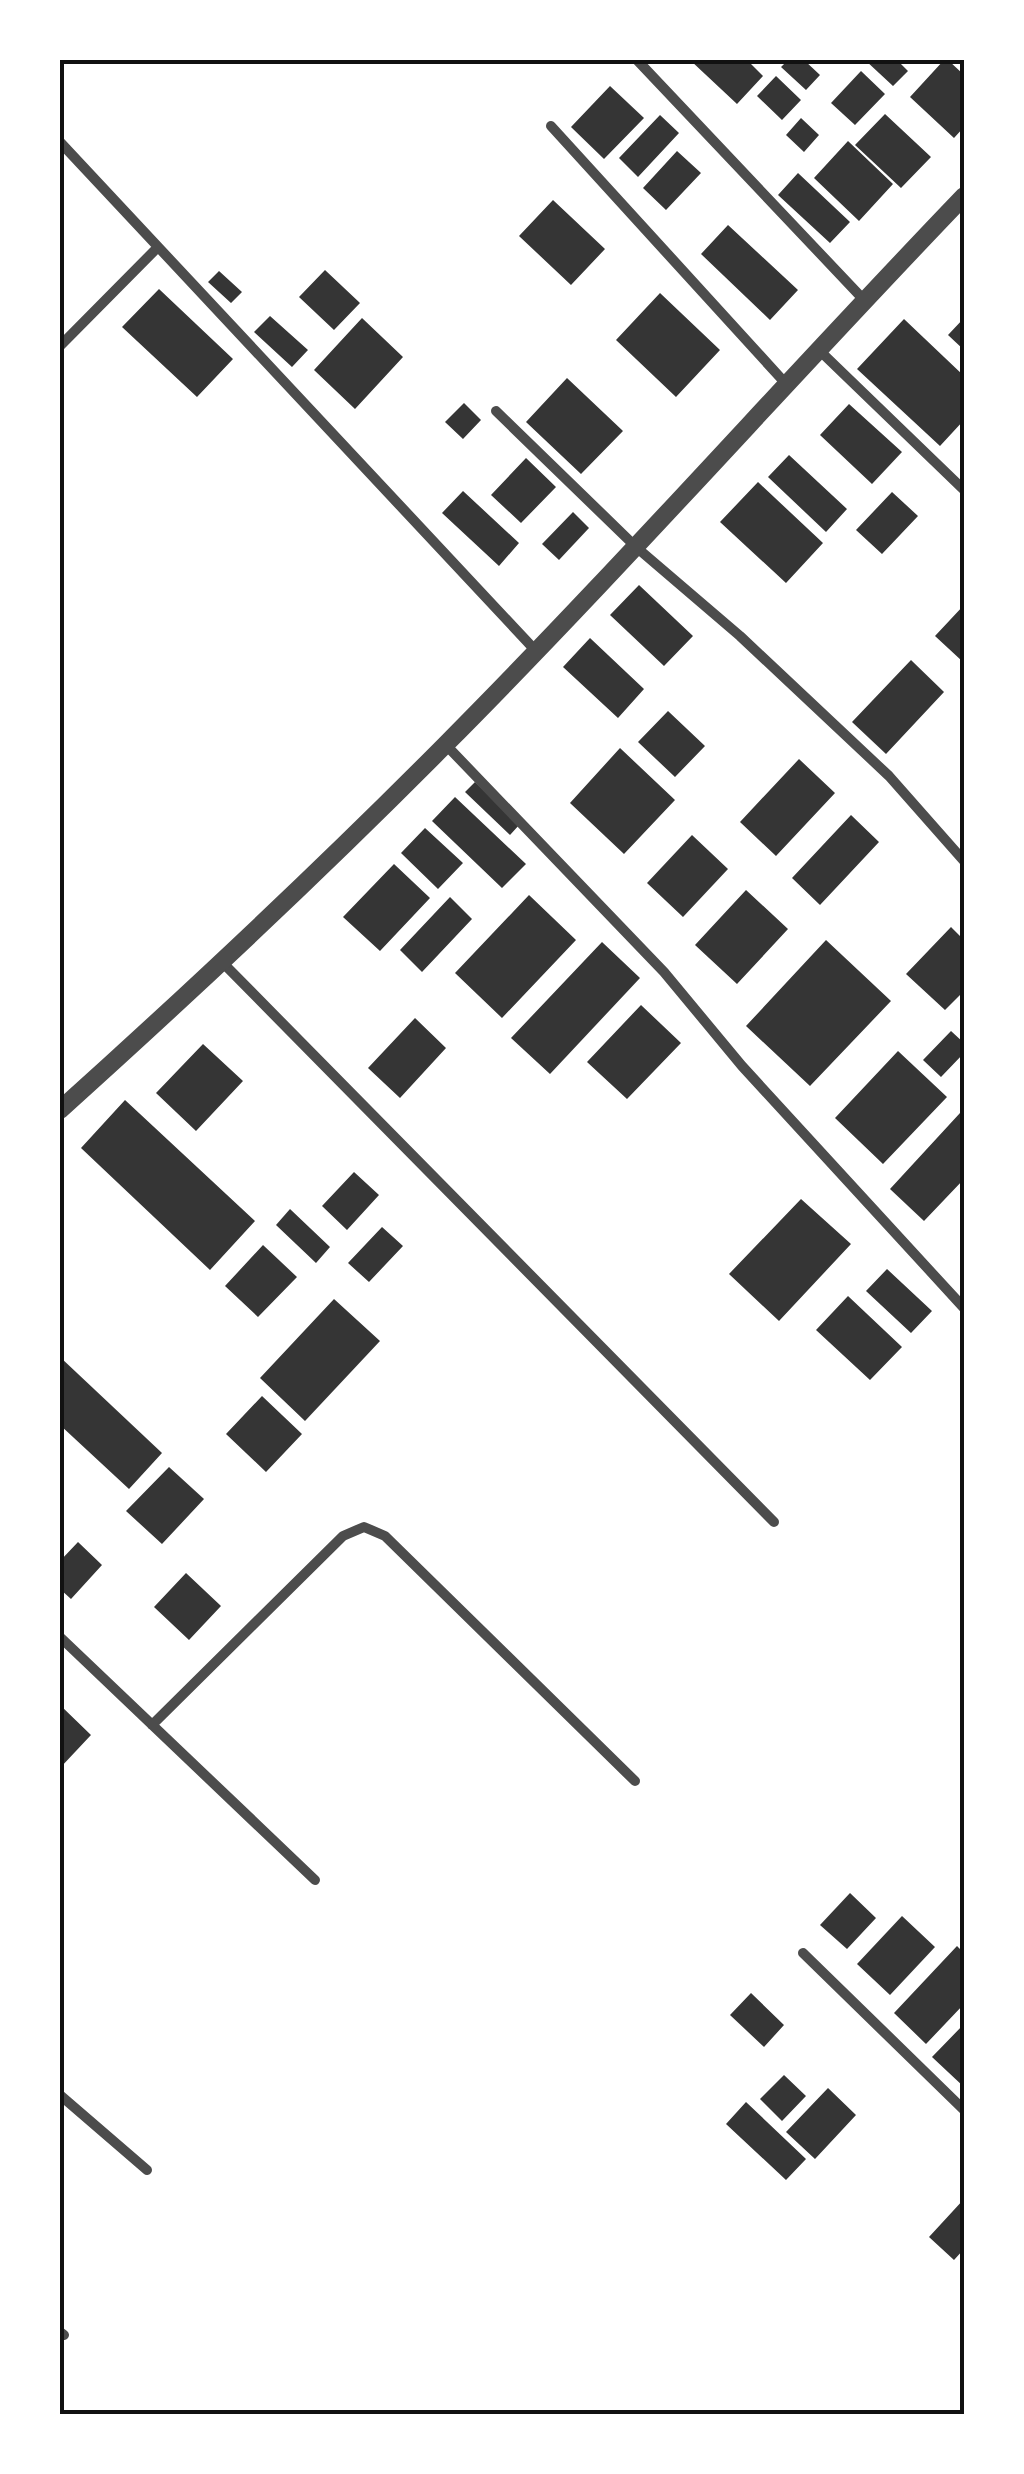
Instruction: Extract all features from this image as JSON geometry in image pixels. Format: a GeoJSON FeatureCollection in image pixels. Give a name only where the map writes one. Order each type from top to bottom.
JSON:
{"type":"FeatureCollection","features":[{"type":"Feature","properties":{"kind":"street"},"geometry":{"type":"LineString","coordinates":[[637,60],[864,300]]}},
{"type":"Feature","properties":{"kind":"street"},"geometry":{"type":"LineString","coordinates":[[551,126],[788,386]]}},
{"type":"Feature","properties":{"kind":"street"},"geometry":{"type":"LineString","coordinates":[[60,142],[535,650]]}},
{"type":"Feature","properties":{"kind":"street"},"geometry":{"type":"LineString","coordinates":[[60,1110],[223,963],[446,744],[964,196]]}},
{"type":"Feature","properties":{"kind":"street"},"geometry":{"type":"LineString","coordinates":[[60,346],[158,247]]}},
{"type":"Feature","properties":{"kind":"street"},"geometry":{"type":"LineString","coordinates":[[820,351],[964,490]]}},
{"type":"Feature","properties":{"kind":"street"},"geometry":{"type":"LineString","coordinates":[[496,411],[636,547],[740,636],[889,776],[964,861]]}},
{"type":"Feature","properties":{"kind":"street"},"geometry":{"type":"LineString","coordinates":[[446,744],[664,972],[742,1066],[964,1308]]}},
{"type":"Feature","properties":{"kind":"street"},"geometry":{"type":"LineString","coordinates":[[223,963],[774,1522]]}},
{"type":"Feature","properties":{"kind":"street"},"geometry":{"type":"LineString","coordinates":[[152,1725],[343,1536],[364,1528],[385,1536],[635,1780]]}},
{"type":"Feature","properties":{"kind":"street"},"geometry":{"type":"LineString","coordinates":[[60,1637],[314,1880]]}},
{"type":"Feature","properties":{"kind":"street"},"geometry":{"type":"LineString","coordinates":[[804,1952],[964,2110]]}},
{"type":"Feature","properties":{"kind":"street"},"geometry":{"type":"LineString","coordinates":[[60,2094],[147,2170]]}},
{"type":"Feature","properties":{"kind":"building"},"geometry":{"type":"Polygon","coordinates":[[[690,60],[747,60],[763,76],[737,104],[690,60]]]}},
{"type":"Feature","properties":{"kind":"building"},"geometry":{"type":"Polygon","coordinates":[[[788,60],[804,60],[820,75],[806,90],[781,67],[788,60]]]}},
{"type":"Feature","properties":{"kind":"building"},"geometry":{"type":"Polygon","coordinates":[[[865,60],[897,60],[908,71],[893,86],[865,60]]]}},
{"type":"Feature","properties":{"kind":"building"},"geometry":{"type":"Polygon","coordinates":[[[944,60],[964,75],[964,127],[954,138],[910,97],[944,60]]]}},
{"type":"Feature","properties":{"kind":"building"},"geometry":{"type":"Polygon","coordinates":[[[861,71],[885,94],[855,125],[831,103],[861,71]]]}},
{"type":"Feature","properties":{"kind":"building"},"geometry":{"type":"Polygon","coordinates":[[[776,76],[801,100],[782,120],[757,96],[776,76]]]}},
{"type":"Feature","properties":{"kind":"building"},"geometry":{"type":"Polygon","coordinates":[[[610,86],[644,118],[604,159],[571,127],[610,86]]]}},
{"type":"Feature","properties":{"kind":"building"},"geometry":{"type":"Polygon","coordinates":[[[885,114],[931,157],[901,188],[855,145],[885,114]]]}},
{"type":"Feature","properties":{"kind":"building"},"geometry":{"type":"Polygon","coordinates":[[[660,115],[679,133],[638,177],[619,158],[660,115]]]}},
{"type":"Feature","properties":{"kind":"building"},"geometry":{"type":"Polygon","coordinates":[[[801,118],[819,135],[804,152],[786,135],[801,118]]]}},
{"type":"Feature","properties":{"kind":"building"},"geometry":{"type":"Polygon","coordinates":[[[848,141],[893,184],[859,221],[814,178],[848,141]]]}},
{"type":"Feature","properties":{"kind":"building"},"geometry":{"type":"Polygon","coordinates":[[[677,151],[701,173],[666,210],[643,188],[677,151]]]}},
{"type":"Feature","properties":{"kind":"building"},"geometry":{"type":"Polygon","coordinates":[[[798,173],[850,222],[830,243],[778,195],[798,173]]]}},
{"type":"Feature","properties":{"kind":"building"},"geometry":{"type":"Polygon","coordinates":[[[553,200],[605,249],[571,285],[519,236],[553,200]]]}},
{"type":"Feature","properties":{"kind":"building"},"geometry":{"type":"Polygon","coordinates":[[[728,225],[798,290],[770,320],[701,254],[728,225]]]}},
{"type":"Feature","properties":{"kind":"building"},"geometry":{"type":"Polygon","coordinates":[[[325,270],[360,303],[334,330],[299,297],[325,270]]]}},
{"type":"Feature","properties":{"kind":"building"},"geometry":{"type":"Polygon","coordinates":[[[219,271],[242,292],[231,303],[208,282],[219,271]]]}},
{"type":"Feature","properties":{"kind":"building"},"geometry":{"type":"Polygon","coordinates":[[[159,289],[233,359],[197,397],[122,327],[159,289]]]}},
{"type":"Feature","properties":{"kind":"building"},"geometry":{"type":"Polygon","coordinates":[[[660,293],[720,350],[676,397],[616,340],[660,293]]]}},
{"type":"Feature","properties":{"kind":"building"},"geometry":{"type":"Polygon","coordinates":[[[270,316],[308,350],[292,367],[254,332],[270,316]]]}},
{"type":"Feature","properties":{"kind":"building"},"geometry":{"type":"Polygon","coordinates":[[[362,318],[403,357],[355,409],[314,370],[362,318]]]}},
{"type":"Feature","properties":{"kind":"building"},"geometry":{"type":"Polygon","coordinates":[[[964,318],[964,350],[948,335],[964,318]]]}},
{"type":"Feature","properties":{"kind":"building"},"geometry":{"type":"Polygon","coordinates":[[[904,319],[964,376],[964,420],[940,446],[857,369],[904,319]]]}},
{"type":"Feature","properties":{"kind":"building"},"geometry":{"type":"Polygon","coordinates":[[[567,378],[623,431],[581,474],[526,422],[567,378]]]}},
{"type":"Feature","properties":{"kind":"building"},"geometry":{"type":"Polygon","coordinates":[[[464,403],[481,420],[463,439],[445,422],[464,403]]]}},
{"type":"Feature","properties":{"kind":"building"},"geometry":{"type":"Polygon","coordinates":[[[849,404],[902,452],[872,484],[820,435],[849,404]]]}},
{"type":"Feature","properties":{"kind":"building"},"geometry":{"type":"Polygon","coordinates":[[[789,455],[847,509],[826,532],[768,477],[789,455]]]}},
{"type":"Feature","properties":{"kind":"building"},"geometry":{"type":"Polygon","coordinates":[[[526,458],[556,487],[521,523],[491,495],[526,458]]]}},
{"type":"Feature","properties":{"kind":"building"},"geometry":{"type":"Polygon","coordinates":[[[758,482],[823,543],[786,583],[720,522],[758,482]]]}},
{"type":"Feature","properties":{"kind":"building"},"geometry":{"type":"Polygon","coordinates":[[[463,491],[519,543],[499,566],[442,513],[463,491]]]}},
{"type":"Feature","properties":{"kind":"building"},"geometry":{"type":"Polygon","coordinates":[[[892,492],[918,516],[882,554],[856,530],[892,492]]]}},
{"type":"Feature","properties":{"kind":"building"},"geometry":{"type":"Polygon","coordinates":[[[573,512],[589,528],[559,560],[542,544],[573,512]]]}},
{"type":"Feature","properties":{"kind":"building"},"geometry":{"type":"Polygon","coordinates":[[[639,585],[693,636],[664,666],[610,615],[639,585]]]}},
{"type":"Feature","properties":{"kind":"building"},"geometry":{"type":"Polygon","coordinates":[[[964,605],[964,660],[962,661],[935,636],[964,605]]]}},
{"type":"Feature","properties":{"kind":"building"},"geometry":{"type":"Polygon","coordinates":[[[590,638],[644,689],[618,718],[563,667],[590,638]]]}},
{"type":"Feature","properties":{"kind":"building"},"geometry":{"type":"Polygon","coordinates":[[[911,660],[944,692],[886,754],[852,722],[911,660]]]}},
{"type":"Feature","properties":{"kind":"building"},"geometry":{"type":"Polygon","coordinates":[[[668,711],[705,746],[675,777],[638,742],[668,711]]]}},
{"type":"Feature","properties":{"kind":"building"},"geometry":{"type":"Polygon","coordinates":[[[620,748],[675,800],[624,854],[570,803],[620,748]]]}},
{"type":"Feature","properties":{"kind":"building"},"geometry":{"type":"Polygon","coordinates":[[[799,759],[835,793],[776,856],[740,822],[799,759]]]}},
{"type":"Feature","properties":{"kind":"building"},"geometry":{"type":"Polygon","coordinates":[[[475,782],[520,824],[510,835],[465,792],[475,782]]]}},
{"type":"Feature","properties":{"kind":"building"},"geometry":{"type":"Polygon","coordinates":[[[455,797],[526,864],[502,888],[432,821],[455,797]]]}},
{"type":"Feature","properties":{"kind":"building"},"geometry":{"type":"Polygon","coordinates":[[[851,815],[879,842],[820,905],[792,878],[851,815]]]}},
{"type":"Feature","properties":{"kind":"building"},"geometry":{"type":"Polygon","coordinates":[[[425,828],[463,863],[438,889],[401,853],[425,828]]]}},
{"type":"Feature","properties":{"kind":"building"},"geometry":{"type":"Polygon","coordinates":[[[692,835],[728,869],[683,917],[647,883],[692,835]]]}},
{"type":"Feature","properties":{"kind":"building"},"geometry":{"type":"Polygon","coordinates":[[[394,864],[430,898],[380,951],[343,917],[394,864]]]}},
{"type":"Feature","properties":{"kind":"building"},"geometry":{"type":"Polygon","coordinates":[[[746,890],[788,929],[737,984],[695,945],[746,890]]]}},
{"type":"Feature","properties":{"kind":"building"},"geometry":{"type":"Polygon","coordinates":[[[529,895],[576,940],[502,1018],[455,973],[529,895]]]}},
{"type":"Feature","properties":{"kind":"building"},"geometry":{"type":"Polygon","coordinates":[[[450,897],[472,919],[422,972],[400,950],[450,897]]]}},
{"type":"Feature","properties":{"kind":"building"},"geometry":{"type":"Polygon","coordinates":[[[951,927],[964,940],[964,991],[945,1010],[906,974],[951,927]]]}},
{"type":"Feature","properties":{"kind":"building"},"geometry":{"type":"Polygon","coordinates":[[[826,940],[891,1001],[810,1086],[746,1026],[826,940]]]}},
{"type":"Feature","properties":{"kind":"building"},"geometry":{"type":"Polygon","coordinates":[[[602,942],[640,978],[550,1074],[511,1038],[602,942]]]}},
{"type":"Feature","properties":{"kind":"building"},"geometry":{"type":"Polygon","coordinates":[[[641,1005],[681,1043],[627,1099],[587,1062],[641,1005]]]}},
{"type":"Feature","properties":{"kind":"building"},"geometry":{"type":"Polygon","coordinates":[[[415,1018],[446,1048],[400,1098],[368,1068],[415,1018]]]}},
{"type":"Feature","properties":{"kind":"building"},"geometry":{"type":"Polygon","coordinates":[[[951,1031],[964,1043],[964,1053],[941,1077],[923,1060],[951,1031]]]}},
{"type":"Feature","properties":{"kind":"building"},"geometry":{"type":"Polygon","coordinates":[[[203,1044],[243,1081],[196,1131],[156,1093],[203,1044]]]}},
{"type":"Feature","properties":{"kind":"building"},"geometry":{"type":"Polygon","coordinates":[[[898,1051],[947,1097],[883,1164],[835,1118],[898,1051]]]}},
{"type":"Feature","properties":{"kind":"building"},"geometry":{"type":"Polygon","coordinates":[[[125,1100],[255,1221],[210,1270],[81,1148],[125,1100]]]}},
{"type":"Feature","properties":{"kind":"building"},"geometry":{"type":"Polygon","coordinates":[[[960,1113],[964,1117],[964,1179],[924,1221],[890,1189],[960,1113]]]}},
{"type":"Feature","properties":{"kind":"building"},"geometry":{"type":"Polygon","coordinates":[[[354,1172],[379,1195],[347,1230],[322,1206],[354,1172]]]}},
{"type":"Feature","properties":{"kind":"building"},"geometry":{"type":"Polygon","coordinates":[[[801,1199],[851,1244],[779,1321],[729,1274],[801,1199]]]}},
{"type":"Feature","properties":{"kind":"building"},"geometry":{"type":"Polygon","coordinates":[[[290,1209],[330,1247],[316,1263],[276,1225],[290,1209]]]}},
{"type":"Feature","properties":{"kind":"building"},"geometry":{"type":"Polygon","coordinates":[[[382,1227],[403,1246],[369,1282],[348,1263],[382,1227]]]}},
{"type":"Feature","properties":{"kind":"building"},"geometry":{"type":"Polygon","coordinates":[[[263,1245],[297,1277],[258,1317],[225,1286],[263,1245]]]}},
{"type":"Feature","properties":{"kind":"building"},"geometry":{"type":"Polygon","coordinates":[[[887,1269],[932,1311],[911,1333],[866,1291],[887,1269]]]}},
{"type":"Feature","properties":{"kind":"building"},"geometry":{"type":"Polygon","coordinates":[[[848,1296],[902,1347],[870,1380],[816,1330],[848,1296]]]}},
{"type":"Feature","properties":{"kind":"building"},"geometry":{"type":"Polygon","coordinates":[[[334,1299],[380,1341],[305,1421],[260,1378],[334,1299]]]}},
{"type":"Feature","properties":{"kind":"building"},"geometry":{"type":"Polygon","coordinates":[[[60,1357],[162,1453],[129,1489],[60,1425],[60,1357]]]}},
{"type":"Feature","properties":{"kind":"building"},"geometry":{"type":"Polygon","coordinates":[[[262,1396],[302,1434],[266,1472],[226,1434],[262,1396]]]}},
{"type":"Feature","properties":{"kind":"building"},"geometry":{"type":"Polygon","coordinates":[[[169,1467],[204,1499],[162,1544],[126,1511],[169,1467]]]}},
{"type":"Feature","properties":{"kind":"building"},"geometry":{"type":"Polygon","coordinates":[[[78,1542],[102,1565],[71,1599],[60,1589],[60,1561],[78,1542]]]}},
{"type":"Feature","properties":{"kind":"building"},"geometry":{"type":"Polygon","coordinates":[[[186,1573],[221,1606],[189,1640],[154,1607],[186,1573]]]}},
{"type":"Feature","properties":{"kind":"building"},"geometry":{"type":"Polygon","coordinates":[[[60,1705],[91,1735],[60,1768],[60,1705]]]}},
{"type":"Feature","properties":{"kind":"building"},"geometry":{"type":"Polygon","coordinates":[[[850,1893],[876,1918],[847,1949],[820,1925],[850,1893]]]}},
{"type":"Feature","properties":{"kind":"building"},"geometry":{"type":"Polygon","coordinates":[[[902,1916],[935,1947],[890,1995],[857,1964],[902,1916]]]}},
{"type":"Feature","properties":{"kind":"building"},"geometry":{"type":"Polygon","coordinates":[[[957,1946],[964,1953],[964,2004],[926,2044],[894,2013],[957,1946]]]}},
{"type":"Feature","properties":{"kind":"building"},"geometry":{"type":"Polygon","coordinates":[[[751,1993],[784,2025],[764,2047],[730,2015],[751,1993]]]}},
{"type":"Feature","properties":{"kind":"building"},"geometry":{"type":"Polygon","coordinates":[[[964,2024],[964,2087],[932,2057],[964,2024]]]}},
{"type":"Feature","properties":{"kind":"building"},"geometry":{"type":"Polygon","coordinates":[[[784,2075],[806,2096],[782,2121],[760,2099],[784,2075]]]}},
{"type":"Feature","properties":{"kind":"building"},"geometry":{"type":"Polygon","coordinates":[[[828,2088],[856,2115],[815,2159],[786,2132],[828,2088]]]}},
{"type":"Feature","properties":{"kind":"building"},"geometry":{"type":"Polygon","coordinates":[[[746,2102],[806,2159],[786,2180],[726,2124],[746,2102]]]}},
{"type":"Feature","properties":{"kind":"building"},"geometry":{"type":"Polygon","coordinates":[[[964,2199],[964,2249],[954,2260],[929,2237],[964,2199]]]}}]}
